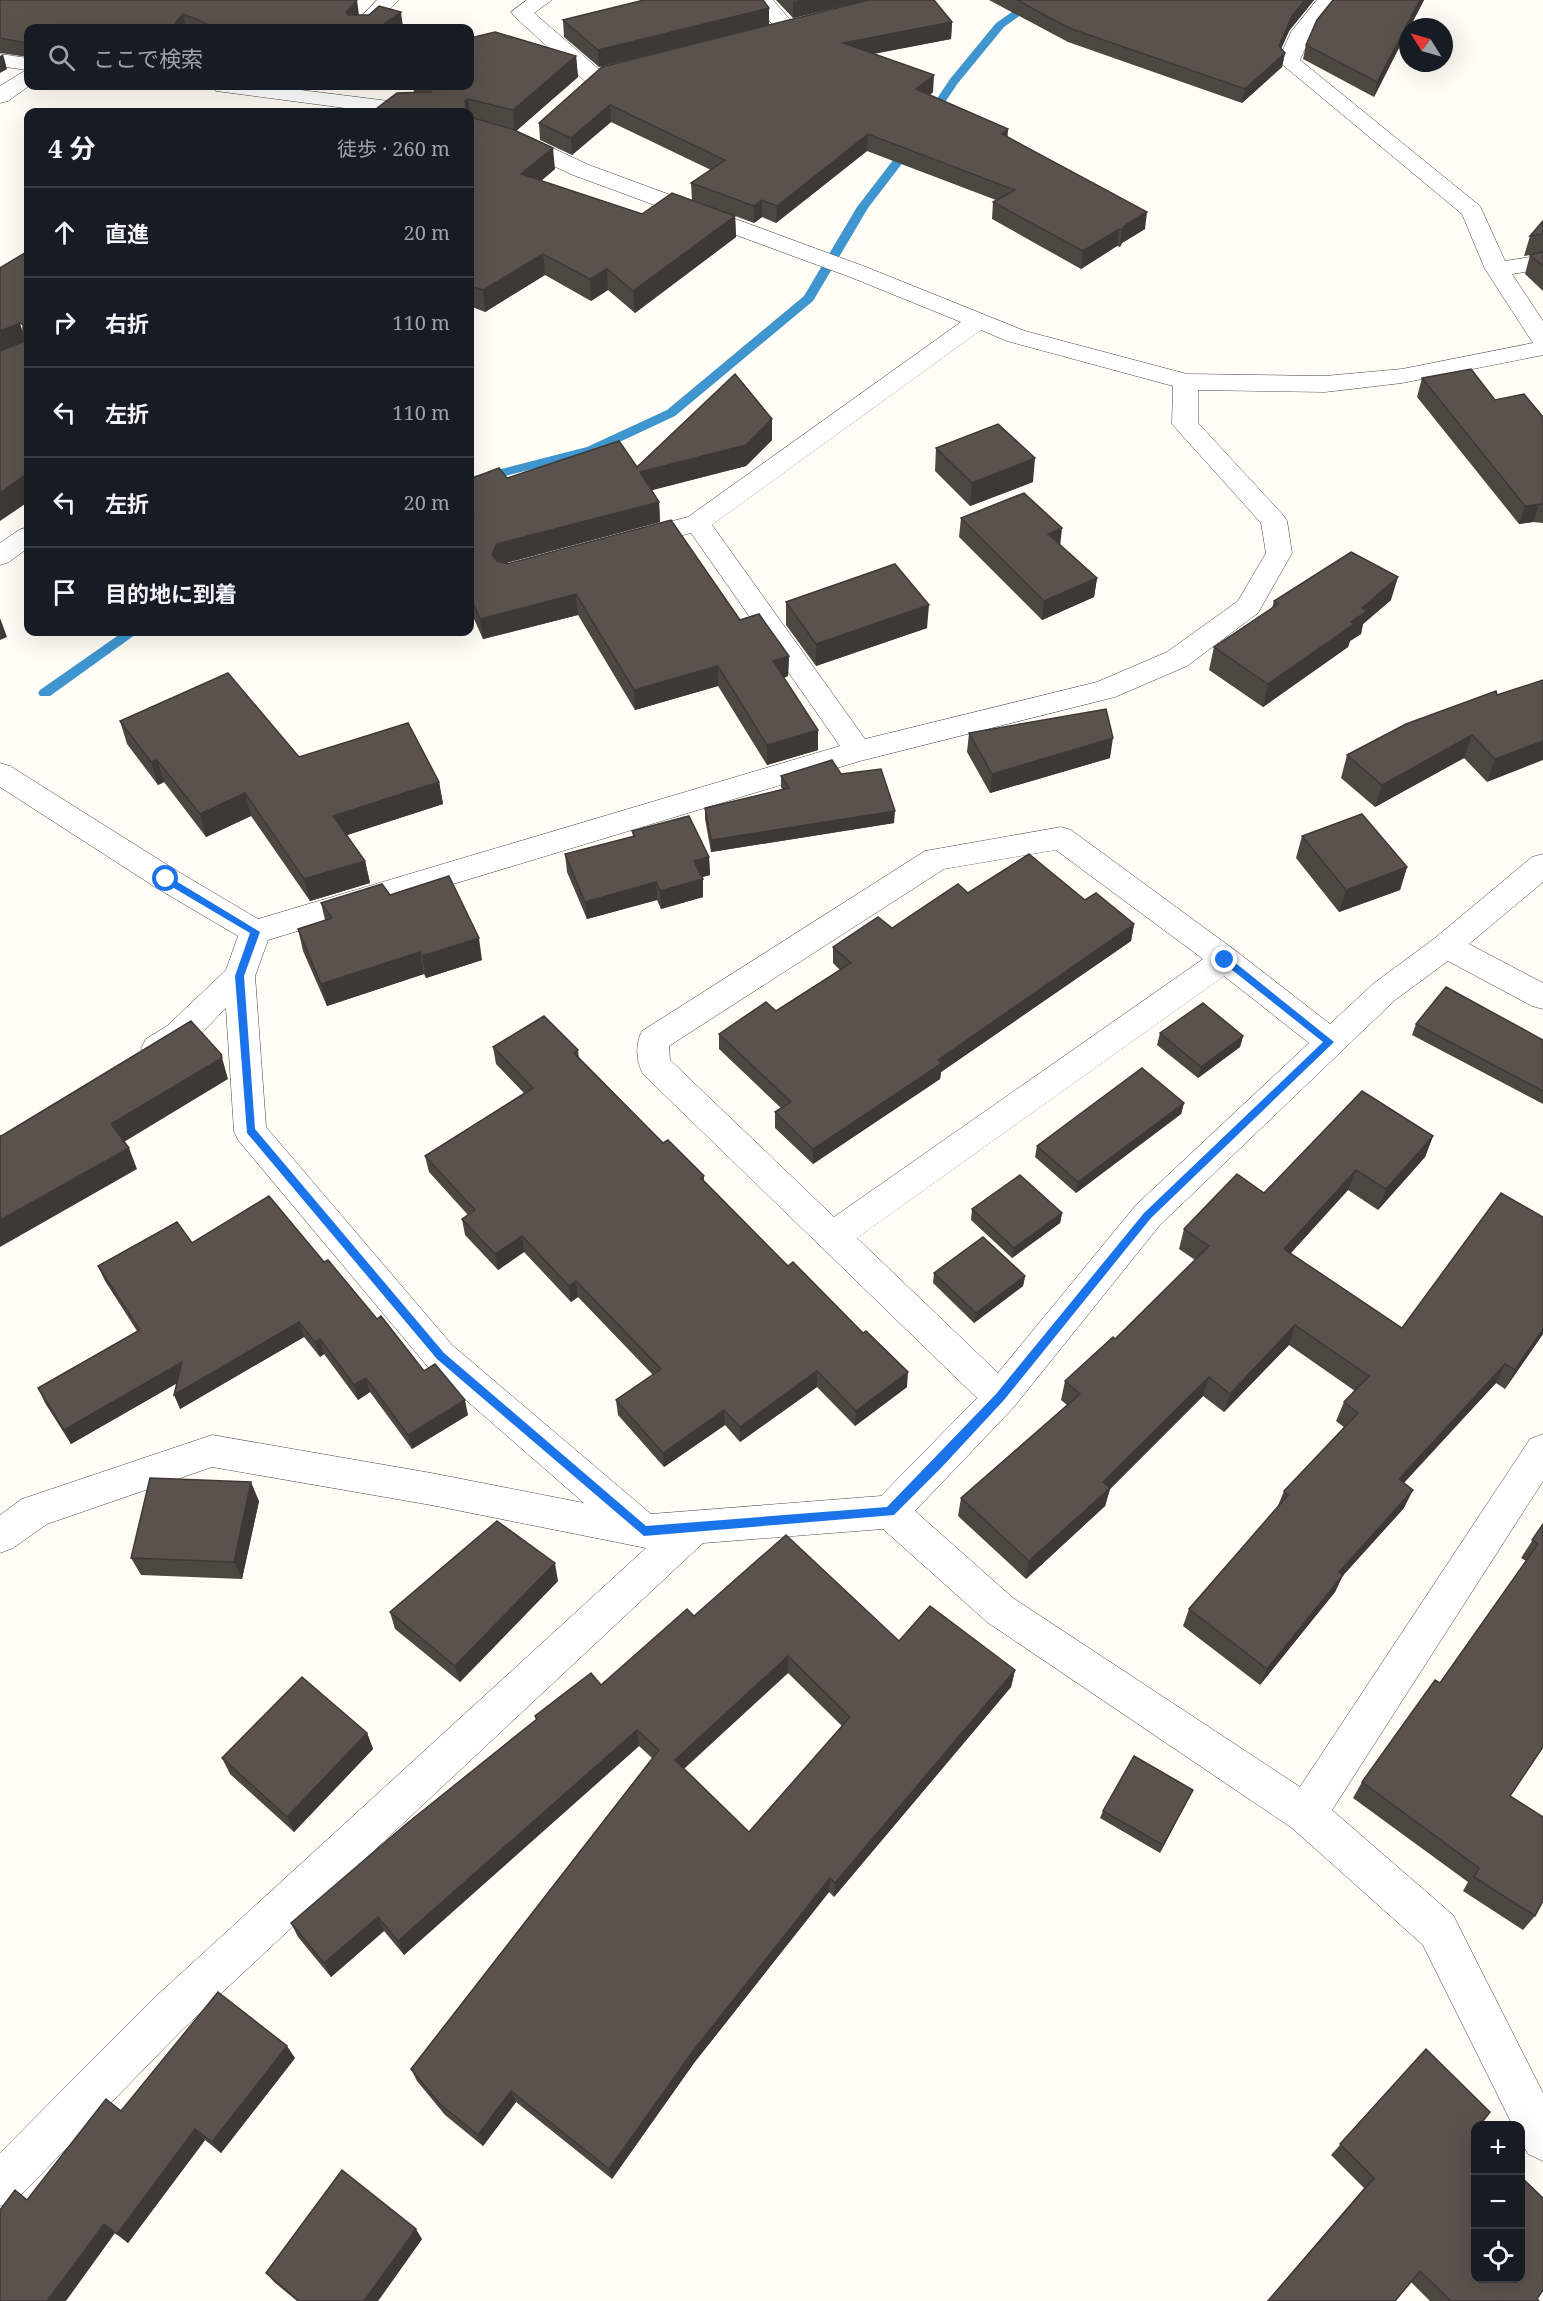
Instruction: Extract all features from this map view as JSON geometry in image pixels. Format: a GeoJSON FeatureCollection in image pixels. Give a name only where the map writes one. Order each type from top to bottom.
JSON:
{"type":"FeatureCollection","features":[{"type":"Feature","properties":{"kind":"street"},"geometry":{"type":"LineString","coordinates":[[364,24],[389,0]]}},
{"type":"Feature","properties":{"kind":"street"},"geometry":{"type":"LineString","coordinates":[[542,0],[521,12],[586,84],[617,71]]}},
{"type":"Feature","properties":{"kind":"street"},"geometry":{"type":"LineString","coordinates":[[762,0],[787,29]]}},
{"type":"Feature","properties":{"kind":"street"},"geometry":{"type":"LineString","coordinates":[[1328,0],[1302,32],[1289,61],[1473,211],[1497,268],[1543,339]]}},
{"type":"Feature","properties":{"kind":"street"},"geometry":{"type":"LineString","coordinates":[[764,35],[809,24]]}},
{"type":"Feature","properties":{"kind":"street"},"geometry":{"type":"LineString","coordinates":[[0,60],[24,63]]}},
{"type":"Feature","properties":{"kind":"street"},"geometry":{"type":"LineString","coordinates":[[0,96],[24,79]]}},
{"type":"Feature","properties":{"kind":"street"},"geometry":{"type":"LineString","coordinates":[[304,90],[401,108]]}},
{"type":"Feature","properties":{"kind":"street"},"geometry":{"type":"LineString","coordinates":[[474,130],[493,137],[529,135],[581,170],[858,272],[1016,336],[1186,382],[1325,384],[1402,376],[1543,348]]}},
{"type":"Feature","properties":{"kind":"street"},"geometry":{"type":"LineString","coordinates":[[474,151],[493,137]]}},
{"type":"Feature","properties":{"kind":"street"},"geometry":{"type":"LineString","coordinates":[[1497,268],[1543,262]]}},
{"type":"Feature","properties":{"kind":"street"},"geometry":{"type":"LineString","coordinates":[[609,546],[697,523],[978,321]]}},
{"type":"Feature","properties":{"kind":"street"},"geometry":{"type":"LineString","coordinates":[[0,773],[166,879],[255,932],[858,751],[1105,690],[1177,660],[1248,607],[1279,553],[1274,521],[1185,424],[1186,382]]}},
{"type":"Feature","properties":{"kind":"street"},"geometry":{"type":"LineString","coordinates":[[697,523],[858,751]]}},
{"type":"Feature","properties":{"kind":"street"},"geometry":{"type":"LineString","coordinates":[[0,556],[24,539]]}},
{"type":"Feature","properties":{"kind":"street"},"geometry":{"type":"LineString","coordinates":[[1000,1397],[654,1065],[652,1041],[936,859],[1061,838],[1225,960],[1330,1042]]}},
{"type":"Feature","properties":{"kind":"street"},"geometry":{"type":"LineString","coordinates":[[0,1536],[34,1511],[212,1451],[431,1489],[644,1531],[890,1512],[938,1465],[1000,1397],[1148,1215],[1384,992],[1446,946],[1543,865]]}},
{"type":"Feature","properties":{"kind":"street"},"geometry":{"type":"LineString","coordinates":[[255,932],[239,976],[250,1131],[440,1356],[644,1531]]}},
{"type":"Feature","properties":{"kind":"street"},"geometry":{"type":"LineString","coordinates":[[1446,946],[1543,997]]}},
{"type":"Feature","properties":{"kind":"street"},"geometry":{"type":"LineString","coordinates":[[833,1236],[1225,960]]}},
{"type":"Feature","properties":{"kind":"street"},"geometry":{"type":"LineString","coordinates":[[129,1066],[178,1035],[239,976]]}},
{"type":"Feature","properties":{"kind":"street"},"geometry":{"type":"LineString","coordinates":[[1306,1814],[1543,1450]]}},
{"type":"Feature","properties":{"kind":"street"},"geometry":{"type":"LineString","coordinates":[[890,1512],[1000,1610],[1306,1814],[1438,1930],[1543,2139]]}},
{"type":"Feature","properties":{"kind":"street"},"geometry":{"type":"LineString","coordinates":[[0,2184],[167,2014],[695,1527]]}},
{"type":"Feature","properties":{"kind":"building"},"geometry":{"type":"Polygon","coordinates":[[[0,0],[357,0],[346,12],[348,15],[369,15],[379,6],[401,12],[384,24],[207,24],[183,14],[174,24],[24,24],[24,43],[0,38],[0,0]]]}},
{"type":"Feature","properties":{"kind":"building"},"geometry":{"type":"Polygon","coordinates":[[[644,0],[763,0],[769,8],[598,50],[563,20],[644,0]]]}},
{"type":"Feature","properties":{"kind":"building"},"geometry":{"type":"Polygon","coordinates":[[[869,0],[934,0],[952,22],[843,43],[934,75],[916,89],[1008,129],[1002,134],[1147,212],[1124,226],[1122,230],[1119,229],[1083,251],[993,202],[1015,190],[868,134],[777,206],[762,200],[754,206],[691,183],[725,160],[610,105],[571,138],[539,123],[602,67],[869,0]]]}},
{"type":"Feature","properties":{"kind":"building"},"geometry":{"type":"Polygon","coordinates":[[[1017,0],[1305,0],[1292,16],[1279,46],[1285,53],[1245,89],[1069,28],[1017,0]]]}},
{"type":"Feature","properties":{"kind":"building"},"geometry":{"type":"Polygon","coordinates":[[[1333,0],[1420,0],[1411,18],[1399,18],[1399,40],[1377,82],[1306,45],[1317,20],[1333,0]]]}},
{"type":"Feature","properties":{"kind":"building"},"geometry":{"type":"Polygon","coordinates":[[[495,32],[576,56],[513,110],[468,99],[465,101],[466,108],[377,108],[397,93],[474,90],[474,37],[495,32]]]}},
{"type":"Feature","properties":{"kind":"building"},"geometry":{"type":"Polygon","coordinates":[[[474,118],[512,129],[553,148],[521,174],[642,214],[672,193],[735,216],[633,291],[607,269],[590,279],[543,254],[483,290],[474,287],[474,118]]]}},
{"type":"Feature","properties":{"kind":"building"},"geometry":{"type":"Polygon","coordinates":[[[1543,221],[1543,234],[1530,236],[1543,221]]]}},
{"type":"Feature","properties":{"kind":"building"},"geometry":{"type":"Polygon","coordinates":[[[1543,252],[1543,266],[1530,255],[1543,252]]]}},
{"type":"Feature","properties":{"kind":"building"},"geometry":{"type":"Polygon","coordinates":[[[24,253],[24,476],[0,493],[0,351],[23,342],[23,325],[20,323],[0,331],[0,268],[24,253]]]}},
{"type":"Feature","properties":{"kind":"building"},"geometry":{"type":"Polygon","coordinates":[[[1471,369],[1495,400],[1524,394],[1543,417],[1543,504],[1525,506],[1422,378],[1471,369]]]}},
{"type":"Feature","properties":{"kind":"building"},"geometry":{"type":"Polygon","coordinates":[[[735,374],[772,419],[746,445],[640,472],[659,502],[497,544],[492,554],[497,561],[507,564],[671,520],[740,620],[759,614],[789,656],[773,661],[818,730],[767,745],[718,666],[634,690],[576,594],[480,619],[474,605],[474,477],[499,468],[507,478],[619,441],[637,467],[735,374]]]}},
{"type":"Feature","properties":{"kind":"building"},"geometry":{"type":"Polygon","coordinates":[[[998,424],[1035,458],[972,483],[936,448],[998,424]]]}},
{"type":"Feature","properties":{"kind":"building"},"geometry":{"type":"Polygon","coordinates":[[[1024,493],[1062,528],[1048,534],[1097,578],[1044,601],[961,518],[1024,493]]]}},
{"type":"Feature","properties":{"kind":"building"},"geometry":{"type":"Polygon","coordinates":[[[1351,552],[1398,577],[1362,608],[1367,611],[1351,622],[1354,624],[1268,684],[1214,647],[1278,604],[1274,601],[1351,552]]]}},
{"type":"Feature","properties":{"kind":"building"},"geometry":{"type":"Polygon","coordinates":[[[895,564],[929,605],[816,644],[786,602],[895,564]]]}},
{"type":"Feature","properties":{"kind":"building"},"geometry":{"type":"Polygon","coordinates":[[[228,673],[299,757],[408,723],[439,782],[333,816],[365,861],[304,879],[245,793],[200,814],[157,760],[151,762],[120,721],[228,673]]]}},
{"type":"Feature","properties":{"kind":"building"},"geometry":{"type":"Polygon","coordinates":[[[1543,680],[1543,741],[1495,759],[1472,735],[1382,785],[1347,755],[1406,724],[1496,691],[1497,695],[1543,680]]]}},
{"type":"Feature","properties":{"kind":"building"},"geometry":{"type":"Polygon","coordinates":[[[1106,709],[1113,738],[992,774],[969,733],[1106,709]]]}},
{"type":"Feature","properties":{"kind":"building"},"geometry":{"type":"Polygon","coordinates":[[[832,760],[841,774],[881,769],[895,811],[711,840],[705,808],[789,788],[781,776],[832,760]]]}},
{"type":"Feature","properties":{"kind":"building"},"geometry":{"type":"Polygon","coordinates":[[[1362,814],[1407,867],[1346,890],[1302,836],[1362,814]]]}},
{"type":"Feature","properties":{"kind":"building"},"geometry":{"type":"Polygon","coordinates":[[[689,816],[709,857],[694,861],[703,879],[660,891],[656,882],[585,902],[565,854],[635,836],[632,831],[689,816]]]}},
{"type":"Feature","properties":{"kind":"building"},"geometry":{"type":"Polygon","coordinates":[[[1029,854],[1085,900],[1096,893],[1134,924],[938,1060],[942,1063],[813,1149],[775,1112],[791,1102],[719,1034],[766,1002],[776,1011],[851,963],[833,947],[878,917],[892,928],[958,884],[968,893],[1029,854]]]}},
{"type":"Feature","properties":{"kind":"building"},"geometry":{"type":"Polygon","coordinates":[[[449,876],[479,938],[422,956],[420,952],[321,984],[298,929],[332,918],[321,903],[382,884],[390,895],[449,876]]]}},
{"type":"Feature","properties":{"kind":"building"},"geometry":{"type":"Polygon","coordinates":[[[1446,987],[1543,1040],[1543,1091],[1416,1024],[1446,987]]]}},
{"type":"Feature","properties":{"kind":"building"},"geometry":{"type":"Polygon","coordinates":[[[1203,1003],[1243,1036],[1201,1067],[1160,1033],[1203,1003]]]}},
{"type":"Feature","properties":{"kind":"building"},"geometry":{"type":"Polygon","coordinates":[[[544,1016],[578,1050],[574,1053],[663,1143],[668,1140],[704,1176],[701,1178],[788,1266],[793,1262],[863,1333],[866,1331],[908,1372],[856,1411],[817,1371],[740,1427],[724,1410],[663,1453],[616,1400],[661,1369],[576,1281],[569,1286],[522,1236],[495,1254],[462,1219],[475,1210],[425,1156],[533,1088],[493,1047],[544,1016]]]}},
{"type":"Feature","properties":{"kind":"building"},"geometry":{"type":"Polygon","coordinates":[[[191,1021],[221,1054],[222,1058],[111,1124],[129,1148],[0,1220],[0,1136],[191,1021]]]}},
{"type":"Feature","properties":{"kind":"building"},"geometry":{"type":"Polygon","coordinates":[[[1142,1068],[1184,1103],[1078,1182],[1037,1146],[1142,1068]]]}},
{"type":"Feature","properties":{"kind":"building"},"geometry":{"type":"Polygon","coordinates":[[[1362,1091],[1433,1136],[1386,1189],[1356,1170],[1284,1249],[1402,1328],[1501,1193],[1543,1217],[1543,1329],[1515,1370],[1505,1364],[1399,1479],[1413,1490],[1339,1572],[1343,1575],[1267,1669],[1189,1609],[1288,1495],[1284,1491],[1358,1413],[1344,1402],[1369,1376],[1295,1325],[1230,1394],[1209,1377],[1103,1482],[1110,1488],[1029,1561],[961,1498],[1080,1394],[1065,1381],[1113,1337],[1115,1339],[1209,1246],[1184,1229],[1237,1174],[1264,1193],[1362,1091]]]}},
{"type":"Feature","properties":{"kind":"building"},"geometry":{"type":"Polygon","coordinates":[[[1020,1175],[1062,1213],[1014,1248],[972,1209],[1020,1175]]]}},
{"type":"Feature","properties":{"kind":"building"},"geometry":{"type":"Polygon","coordinates":[[[269,1196],[324,1262],[328,1260],[377,1319],[381,1316],[424,1371],[435,1364],[465,1400],[408,1435],[366,1378],[354,1385],[320,1339],[315,1342],[299,1322],[174,1395],[182,1362],[64,1430],[38,1388],[140,1330],[98,1266],[177,1222],[192,1243],[269,1196]]]}},
{"type":"Feature","properties":{"kind":"building"},"geometry":{"type":"Polygon","coordinates":[[[983,1237],[1025,1276],[976,1313],[934,1273],[983,1237]]]}},
{"type":"Feature","properties":{"kind":"building"},"geometry":{"type":"Polygon","coordinates":[[[150,1478],[251,1482],[234,1562],[131,1558],[150,1478]]]}},
{"type":"Feature","properties":{"kind":"building"},"geometry":{"type":"Polygon","coordinates":[[[497,1521],[555,1563],[455,1666],[390,1612],[497,1521]]]}},
{"type":"Feature","properties":{"kind":"building"},"geometry":{"type":"Polygon","coordinates":[[[1543,1524],[1543,1747],[1510,1796],[1543,1817],[1543,1901],[1535,1916],[1474,1877],[1479,1868],[1362,1782],[1435,1680],[1440,1683],[1538,1544],[1532,1540],[1543,1524]]]}},
{"type":"Feature","properties":{"kind":"building"},"geometry":{"type":"Polygon","coordinates":[[[786,1535],[899,1641],[930,1606],[1015,1670],[835,1883],[830,1878],[693,2051],[609,2169],[511,2091],[478,2135],[439,2103],[411,2069],[659,1750],[637,1730],[398,1941],[378,1917],[324,1963],[291,1923],[405,1825],[537,1719],[535,1716],[591,1673],[601,1685],[687,1609],[694,1616],[786,1535]],[[788,1656],[675,1760],[749,1832],[850,1717],[788,1656]]]}},
{"type":"Feature","properties":{"kind":"building"},"geometry":{"type":"Polygon","coordinates":[[[302,1677],[367,1733],[287,1817],[222,1758],[302,1677]]]}},
{"type":"Feature","properties":{"kind":"building"},"geometry":{"type":"Polygon","coordinates":[[[1134,1756],[1193,1790],[1163,1845],[1103,1811],[1134,1756]]]}},
{"type":"Feature","properties":{"kind":"building"},"geometry":{"type":"Polygon","coordinates":[[[218,1992],[287,2046],[212,2142],[195,2129],[117,2234],[104,2224],[47,2301],[0,2301],[0,2210],[15,2190],[27,2200],[106,2099],[121,2111],[218,1992]]]}},
{"type":"Feature","properties":{"kind":"building"},"geometry":{"type":"Polygon","coordinates":[[[1426,2049],[1490,2112],[1483,2121],[1471,2121],[1471,2283],[1525,2283],[1525,2181],[1543,2198],[1543,2290],[1537,2299],[1539,2301],[1451,2301],[1420,2271],[1395,2301],[1268,2301],[1374,2178],[1340,2144],[1426,2049]]]}},
{"type":"Feature","properties":{"kind":"building"},"geometry":{"type":"Polygon","coordinates":[[[342,2170],[416,2229],[364,2301],[299,2301],[266,2273],[342,2170]]]}},
{"type":"Feature","properties":{"kind":"waterway"},"geometry":{"type":"LineString","coordinates":[[929,118],[954,81],[1000,25],[1037,0]]}},
{"type":"Feature","properties":{"kind":"waterway"},"geometry":{"type":"LineString","coordinates":[[474,480],[591,450],[671,413],[809,298],[863,207],[911,144]]}},
{"type":"Feature","properties":{"kind":"waterway"},"geometry":{"type":"LineString","coordinates":[[45,693],[126,636]]}},
{"type":"Feature","properties":{"kind":"route"},"geometry":{"type":"LineString","coordinates":[[166,879],[255,932],[239,976],[250,1131],[440,1356],[644,1531],[890,1512],[938,1465],[1000,1397],[1148,1215],[1330,1042],[1225,960]]}}]}
